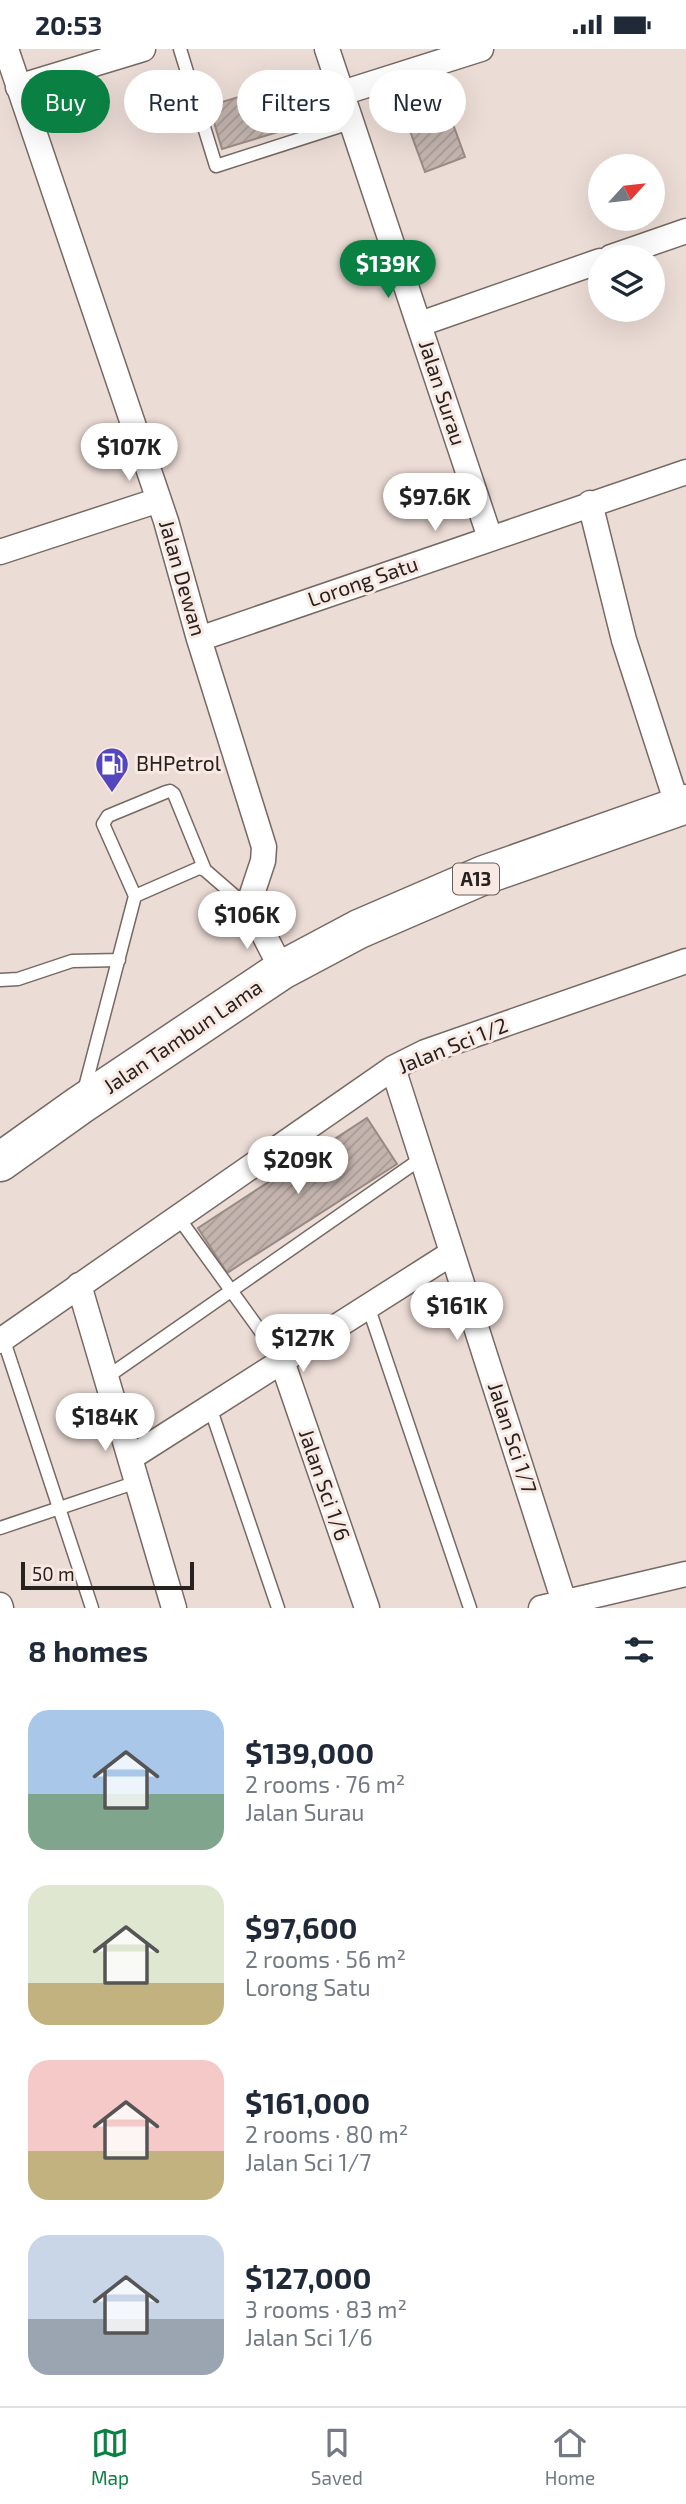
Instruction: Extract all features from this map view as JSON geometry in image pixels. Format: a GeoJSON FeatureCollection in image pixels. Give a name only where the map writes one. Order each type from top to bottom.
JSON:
{"type":"FeatureCollection","features":[{"type":"Feature","properties":{"kind":"main road","name":"Jalan Tambun Lama"},"geometry":{"type":"LineString","coordinates":[[0,1162],[282,970],[359,929],[484,875],[682,806]]}},
{"type":"Feature","properties":{"kind":"street","name":"Jalan Dewan"},"geometry":{"type":"LineString","coordinates":[[6,49],[159,500],[264,847],[263,861],[250,900],[252,911]]}},
{"type":"Feature","properties":{"kind":"street"},"geometry":{"type":"LineString","coordinates":[[18,87],[143,49]]}},
{"type":"Feature","properties":{"kind":"street","name":"Jalan Surau"},"geometry":{"type":"LineString","coordinates":[[327,49],[334,70]]}},
{"type":"Feature","properties":{"kind":"street"},"geometry":{"type":"LineString","coordinates":[[355,89],[481,49]]}},
{"type":"Feature","properties":{"kind":"street","name":"Jalan Surau"},"geometry":{"type":"LineString","coordinates":[[355,128],[490,538]]}},
{"type":"Feature","properties":{"kind":"street"},"geometry":{"type":"LineString","coordinates":[[646,245],[686,231]]}},
{"type":"Feature","properties":{"kind":"street"},"geometry":{"type":"LineString","coordinates":[[420,324],[588,265]]}},
{"type":"Feature","properties":{"kind":"street","name":"Lorong Satu"},"geometry":{"type":"LineString","coordinates":[[200,639],[686,472]]}},
{"type":"Feature","properties":{"kind":"street"},"geometry":{"type":"LineString","coordinates":[[0,552],[159,500]]}},
{"type":"Feature","properties":{"kind":"street"},"geometry":{"type":"LineString","coordinates":[[590,503],[624,640],[682,806]]}},
{"type":"Feature","properties":{"kind":"street"},"geometry":{"type":"LineString","coordinates":[[252,911],[282,970]]}},
{"type":"Feature","properties":{"kind":"street","name":"Jalan Sci 1/2"},"geometry":{"type":"LineString","coordinates":[[1,1339],[393,1069],[425,1052],[686,961]]}},
{"type":"Feature","properties":{"kind":"street","name":"Jalan Sci 1/7"},"geometry":{"type":"LineString","coordinates":[[393,1069],[452,1252],[557,1606]]}},
{"type":"Feature","properties":{"kind":"street"},"geometry":{"type":"LineString","coordinates":[[130,1458],[452,1252]]}},
{"type":"Feature","properties":{"kind":"street"},"geometry":{"type":"LineString","coordinates":[[79,1285],[174,1608]]}},
{"type":"Feature","properties":{"kind":"street","name":"Jalan Sci 1/6"},"geometry":{"type":"LineString","coordinates":[[282,1361],[367,1608]]}},
{"type":"Feature","properties":{"kind":"street"},"geometry":{"type":"LineString","coordinates":[[557,1606],[686,1574]]}},
{"type":"Feature","properties":{"kind":"lane"},"geometry":{"type":"LineString","coordinates":[[180,49],[216,166],[319,133]]}},
{"type":"Feature","properties":{"kind":"lane"},"geometry":{"type":"LineString","coordinates":[[135,896],[103,824],[108,816],[170,791],[174,794],[205,870],[252,911]]}},
{"type":"Feature","properties":{"kind":"lane"},"geometry":{"type":"LineString","coordinates":[[80,1105],[135,896],[193,869],[205,870]]}},
{"type":"Feature","properties":{"kind":"lane"},"geometry":{"type":"LineString","coordinates":[[0,980],[18,979],[72,961],[119,960]]}},
{"type":"Feature","properties":{"kind":"lane"},"geometry":{"type":"LineString","coordinates":[[107,1377],[422,1159]]}},
{"type":"Feature","properties":{"kind":"lane"},"geometry":{"type":"LineString","coordinates":[[178,1217],[282,1361]]}},
{"type":"Feature","properties":{"kind":"lane"},"geometry":{"type":"LineString","coordinates":[[368,1306],[470,1608]]}},
{"type":"Feature","properties":{"kind":"lane"},"geometry":{"type":"LineString","coordinates":[[1,1339],[92,1608]]}},
{"type":"Feature","properties":{"kind":"lane"},"geometry":{"type":"LineString","coordinates":[[210,1407],[278,1608]]}},
{"type":"Feature","properties":{"kind":"lane"},"geometry":{"type":"LineString","coordinates":[[0,1528],[137,1482]]}},
{"type":"Feature","properties":{"kind":"building"},"geometry":{"type":"Polygon","coordinates":[[[237,97],[237,133],[275,133],[222,149],[217,133],[223,133],[223,102],[237,97]]]}},
{"type":"Feature","properties":{"kind":"building"},"geometry":{"type":"Polygon","coordinates":[[[411,133],[456,133],[465,157],[425,172],[411,133]]]}},
{"type":"Feature","properties":{"kind":"building"},"geometry":{"type":"Polygon","coordinates":[[[367,1118],[397,1164],[227,1273],[198,1228],[367,1118]]]}},
{"type":"Feature","properties":{"kind":"place","name":"BHPetrol"},"geometry":{"type":"Point","coordinates":[112,794]}}]}
